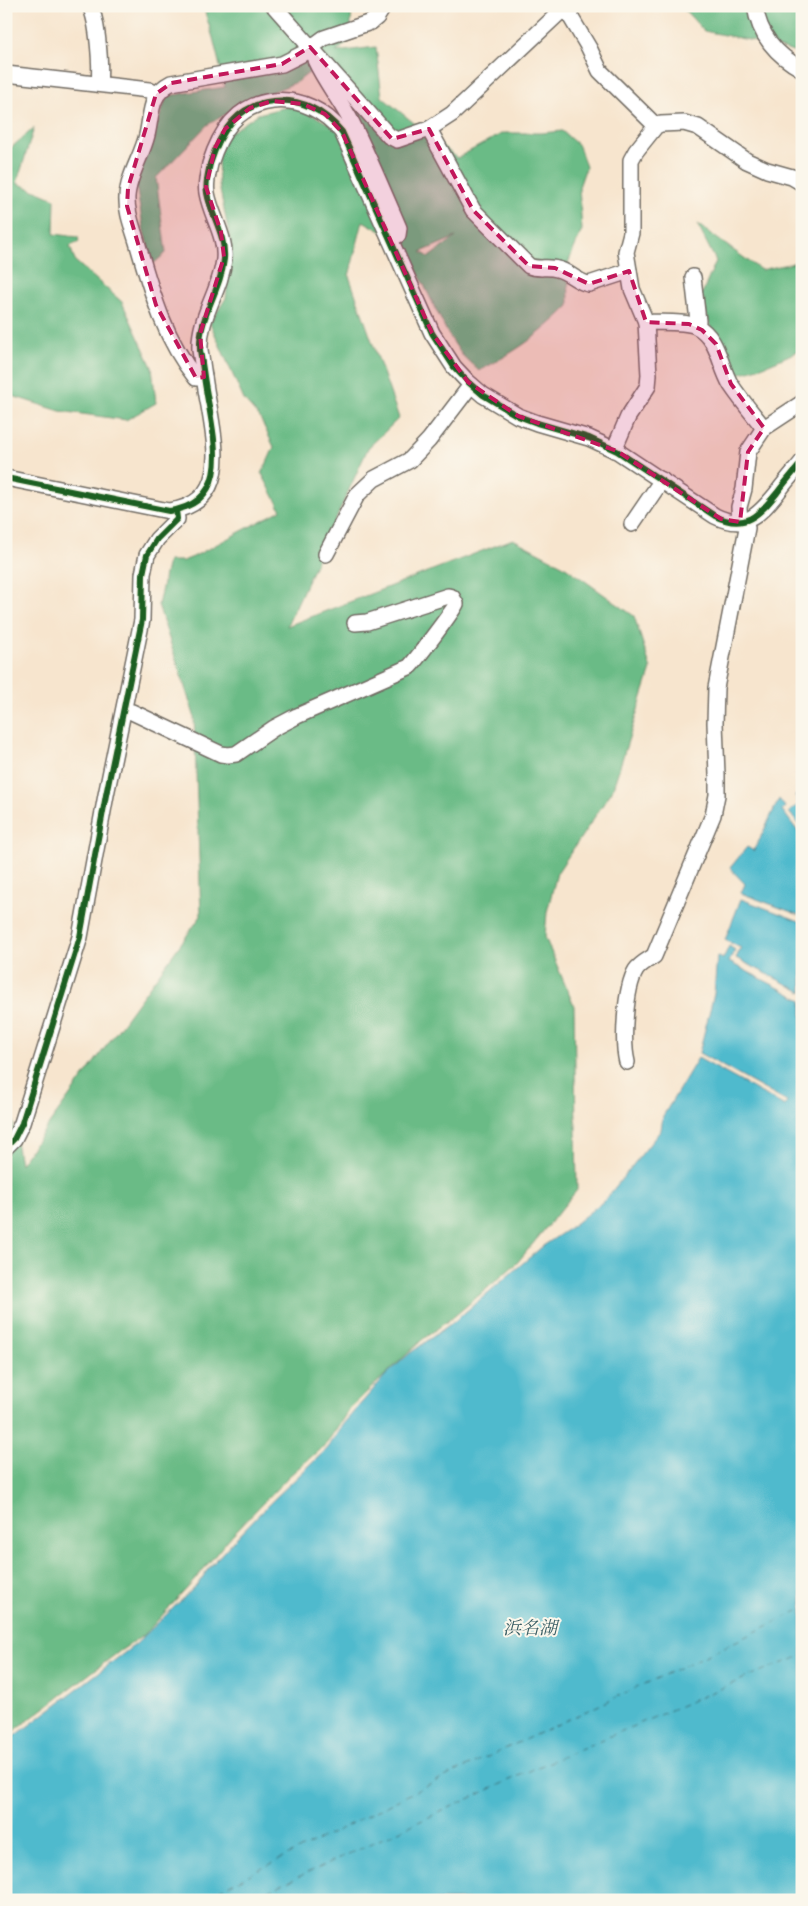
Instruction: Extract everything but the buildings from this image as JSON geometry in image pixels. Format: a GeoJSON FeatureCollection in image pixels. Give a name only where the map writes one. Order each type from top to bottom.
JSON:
{"type":"FeatureCollection","features":[{"type":"Feature","properties":{"kind":"street"},"geometry":{"type":"LineString","coordinates":[[90,6],[95,24],[100,75],[99,84]]}},
{"type":"Feature","properties":{"kind":"street"},"geometry":{"type":"LineString","coordinates":[[274,6],[392,139],[402,139],[430,129],[452,114],[565,7],[600,71],[656,126]]}},
{"type":"Feature","properties":{"kind":"street"},"geometry":{"type":"LineString","coordinates":[[204,377],[196,378],[190,372],[165,326],[152,295],[127,206],[128,188],[144,146],[156,94],[171,83],[282,64],[297,57],[324,38],[371,22],[377,18],[384,6]]}},
{"type":"Feature","properties":{"kind":"street"},"geometry":{"type":"LineString","coordinates":[[755,6],[759,23],[768,41],[782,57],[802,69]]}},
{"type":"Feature","properties":{"kind":"street"},"geometry":{"type":"LineString","coordinates":[[310,47],[323,78],[354,127],[399,228],[398,235],[390,239]]}},
{"type":"Feature","properties":{"kind":"street"},"geometry":{"type":"LineString","coordinates":[[6,74],[149,90],[156,94]]}},
{"type":"Feature","properties":{"kind":"street"},"geometry":{"type":"LineString","coordinates":[[6,478],[161,510],[176,510],[185,507],[199,498],[209,485],[214,469],[216,442],[204,377],[200,334],[219,282],[224,257],[221,232],[207,195],[206,179],[219,138],[225,129],[241,113],[261,104],[282,100],[304,104],[325,114],[342,132],[432,332],[454,367],[489,399],[518,416],[589,438],[614,450],[715,516],[728,521],[743,521],[761,512],[802,462]]}},
{"type":"Feature","properties":{"kind":"street"},"geometry":{"type":"LineString","coordinates":[[614,450],[631,412],[648,386],[649,375],[646,322],[632,289],[626,252],[631,233],[631,160],[636,152],[656,126],[661,124],[692,125],[747,160],[767,170],[792,177],[802,183]]}},
{"type":"Feature","properties":{"kind":"street"},"geometry":{"type":"LineString","coordinates":[[430,129],[473,210],[529,266],[555,268],[582,283],[589,284],[628,271]]}},
{"type":"Feature","properties":{"kind":"street"},"geometry":{"type":"LineString","coordinates":[[693,276],[698,321],[696,326]]}},
{"type":"Feature","properties":{"kind":"street"},"geometry":{"type":"LineString","coordinates":[[646,322],[696,326],[716,344],[730,384],[764,428]]}},
{"type":"Feature","properties":{"kind":"street"},"geometry":{"type":"LineString","coordinates":[[326,554],[357,495],[374,479],[410,460],[429,440],[472,385]]}},
{"type":"Feature","properties":{"kind":"street"},"geometry":{"type":"LineString","coordinates":[[627,1062],[624,1052],[626,1005],[633,977],[639,966],[654,956],[713,815],[717,795],[716,688],[747,528],[739,507],[744,489],[748,452],[764,428],[802,403]]}},
{"type":"Feature","properties":{"kind":"street"},"geometry":{"type":"LineString","coordinates":[[632,524],[662,480]]}},
{"type":"Feature","properties":{"kind":"street"},"geometry":{"type":"LineString","coordinates":[[6,1147],[14,1139],[22,1123],[77,951],[142,620],[144,564],[152,546],[176,519],[176,510]]}},
{"type":"Feature","properties":{"kind":"street"},"geometry":{"type":"LineString","coordinates":[[124,710],[221,754],[228,756],[236,754],[291,719],[409,667],[419,658],[456,604],[452,597],[448,596],[367,622],[355,623]]}},
{"type":"Feature","properties":{"kind":"highlighted area"},"geometry":{"type":"Polygon","coordinates":[[[310,47],[392,139],[429,129],[473,210],[529,266],[555,268],[589,284],[629,271],[646,322],[689,324],[702,330],[716,344],[731,384],[764,428],[748,452],[740,522],[721,519],[617,451],[518,416],[468,382],[432,333],[342,132],[325,114],[303,104],[272,101],[250,108],[225,129],[215,148],[206,187],[221,232],[224,257],[200,334],[204,377],[196,378],[156,305],[127,206],[128,188],[156,94],[171,83],[282,64],[310,47]]]}},
{"type":"Feature","properties":{"kind":"green space"},"geometry":{"type":"Polygon","coordinates":[[[203,6],[352,6],[350,40],[336,52],[376,47],[382,97],[457,158],[503,133],[562,131],[579,146],[586,167],[579,187],[582,230],[568,263],[569,306],[527,342],[479,371],[462,355],[448,334],[404,244],[363,221],[349,276],[399,418],[368,448],[287,626],[513,539],[564,566],[634,616],[651,669],[612,791],[557,873],[547,912],[545,937],[574,1006],[577,1190],[517,1263],[457,1314],[422,1340],[350,1408],[326,1444],[289,1476],[231,1536],[193,1582],[144,1635],[6,1737],[6,1082],[20,1164],[201,916],[194,715],[158,605],[168,561],[183,561],[193,557],[281,510],[262,474],[274,447],[260,418],[244,400],[210,323],[226,298],[231,244],[219,185],[218,158],[225,136],[258,114],[295,105],[342,131],[324,61],[297,82],[247,102],[207,125],[156,178],[166,253],[153,264],[144,232],[136,185],[167,96],[225,87],[203,6]],[[456,237],[421,252],[429,257],[456,237]]]}},
{"type":"Feature","properties":{"kind":"green space"},"geometry":{"type":"Polygon","coordinates":[[[681,6],[802,6],[802,55],[769,44],[704,31],[681,6]]]}},
{"type":"Feature","properties":{"kind":"green space"},"geometry":{"type":"Polygon","coordinates":[[[34,128],[17,183],[55,199],[54,234],[78,237],[79,242],[70,246],[75,261],[122,302],[152,367],[156,403],[126,420],[60,411],[6,394],[6,152],[34,128]]]}},
{"type":"Feature","properties":{"kind":"green space"},"geometry":{"type":"Polygon","coordinates":[[[697,224],[761,270],[802,261],[802,349],[749,371],[731,375],[723,369],[701,296],[716,261],[697,224]]]}},
{"type":"Feature","properties":{"kind":"water"},"geometry":{"type":"Polygon","coordinates":[[[802,792],[802,829],[789,812],[799,804],[795,796],[802,792]]]}},
{"type":"Feature","properties":{"kind":"water"},"geometry":{"type":"Polygon","coordinates":[[[779,799],[785,807],[782,810],[802,837],[802,916],[741,893],[745,884],[730,868],[747,847],[754,851],[779,799]]]}},
{"type":"Feature","properties":{"kind":"water"},"geometry":{"type":"Polygon","coordinates":[[[741,899],[802,922],[802,992],[736,958],[741,948],[725,940],[741,899]]]}},
{"type":"Feature","properties":{"kind":"water","name":"浜名湖"},"geometry":{"type":"Polygon","coordinates":[[[729,946],[735,950],[729,962],[802,1000],[802,1900],[6,1900],[6,1743],[136,1644],[198,1584],[208,1569],[272,1501],[328,1448],[343,1424],[386,1375],[409,1354],[456,1320],[543,1246],[605,1200],[661,1130],[663,1116],[698,1058],[785,1106],[787,1102],[699,1053],[714,994],[717,956],[723,959],[729,946]]]}},
{"type":"Feature","properties":{"kind":"ferry route"},"geometry":{"type":"LineString","coordinates":[[199,1900],[438,1780],[802,1609]]}},
{"type":"Feature","properties":{"kind":"ferry route"},"geometry":{"type":"LineString","coordinates":[[248,1900],[536,1768],[764,1670],[802,1656]]}},
{"type":"Feature","properties":{"kind":"cycle path"},"geometry":{"type":"LineString","coordinates":[[6,478],[169,511],[188,506],[201,497],[209,485],[214,471],[215,456],[212,422],[200,350],[200,338],[202,326],[219,282],[224,259],[223,242],[206,186],[214,152],[232,122],[249,108],[273,101],[293,102],[312,108],[328,118],[342,132],[432,333],[454,367],[483,395],[518,416],[589,438],[617,451],[715,516],[735,522],[751,518],[764,508],[802,462]]}},
{"type":"Feature","properties":{"kind":"cycle path"},"geometry":{"type":"LineString","coordinates":[[6,1147],[14,1139],[22,1123],[80,937],[106,795],[142,620],[143,574],[147,555],[157,539],[177,519],[176,510]]}}]}
